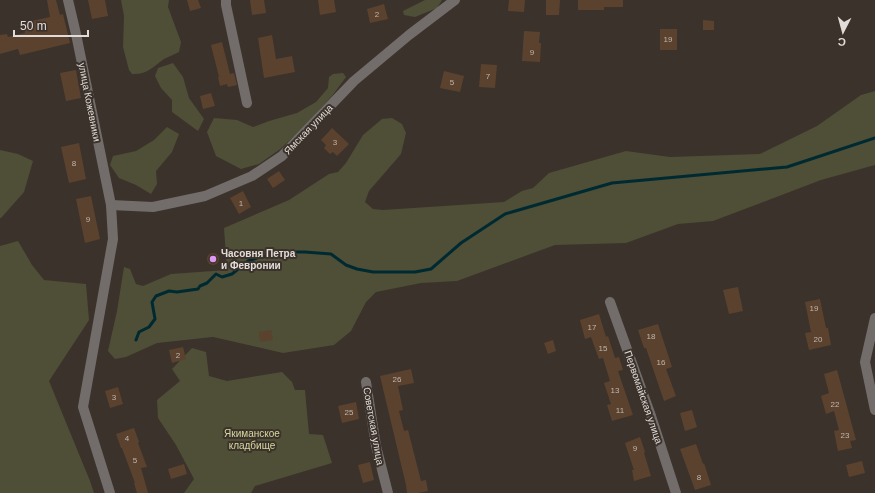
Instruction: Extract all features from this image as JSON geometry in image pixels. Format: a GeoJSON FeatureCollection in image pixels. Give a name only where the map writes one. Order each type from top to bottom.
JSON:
{"type":"FeatureCollection","features":[{"type":"Feature","properties":{"kind":"street","name":"улица Кожевники"},"geometry":{"type":"LineString","coordinates":[[68,0],[111,205],[113,239],[83,407],[110,493]]}},
{"type":"Feature","properties":{"kind":"street"},"geometry":{"type":"LineString","coordinates":[[226,0],[247,103]]}},
{"type":"Feature","properties":{"kind":"street","name":"Ямская улица"},"geometry":{"type":"LineString","coordinates":[[111,205],[153,207],[205,196],[252,176],[282,156],[354,81],[409,35],[455,0]]}},
{"type":"Feature","properties":{"kind":"street","name":"Первомайская улица"},"geometry":{"type":"LineString","coordinates":[[610,302],[651,416],[676,493]]}},
{"type":"Feature","properties":{"kind":"street"},"geometry":{"type":"LineString","coordinates":[[875,318],[865,362],[875,410]]}},
{"type":"Feature","properties":{"kind":"street","name":"Советская улица"},"geometry":{"type":"LineString","coordinates":[[366,382],[376,446],[388,493]]}},
{"type":"Feature","properties":{"kind":"green space"},"geometry":{"type":"Polygon","coordinates":[[[121,0],[169,0],[168,7],[181,42],[179,52],[164,59],[146,72],[132,74],[129,70],[123,47],[124,16],[121,0]]]}},
{"type":"Feature","properties":{"kind":"green space"},"geometry":{"type":"Polygon","coordinates":[[[425,0],[442,0],[437,8],[415,17],[404,15],[403,11],[425,0]]]}},
{"type":"Feature","properties":{"kind":"green space"},"geometry":{"type":"Polygon","coordinates":[[[173,63],[183,77],[189,98],[204,119],[198,131],[172,112],[172,100],[161,88],[155,76],[158,68],[173,63]]]}},
{"type":"Feature","properties":{"kind":"green space"},"geometry":{"type":"Polygon","coordinates":[[[343,73],[346,77],[332,96],[299,132],[279,150],[259,164],[241,169],[216,156],[207,132],[214,118],[237,120],[253,127],[297,113],[316,102],[328,88],[329,77],[333,74],[343,73]]]}},
{"type":"Feature","properties":{"kind":"green space"},"geometry":{"type":"Polygon","coordinates":[[[875,91],[875,165],[821,180],[713,221],[678,224],[626,243],[555,245],[457,281],[421,283],[376,292],[366,302],[351,331],[334,345],[283,353],[213,337],[157,343],[126,357],[115,359],[108,351],[117,311],[124,267],[130,269],[136,284],[143,286],[171,274],[227,270],[224,228],[289,200],[329,174],[338,172],[346,163],[363,135],[382,119],[392,118],[402,124],[406,133],[401,154],[369,191],[365,202],[373,209],[383,210],[504,202],[522,191],[533,188],[549,173],[626,151],[670,157],[760,154],[817,126],[861,95],[875,91]]]}},
{"type":"Feature","properties":{"kind":"green space"},"geometry":{"type":"Polygon","coordinates":[[[167,127],[179,134],[172,152],[156,171],[157,184],[151,194],[136,185],[119,178],[110,165],[113,156],[136,151],[154,140],[167,127]]]}},
{"type":"Feature","properties":{"kind":"green space"},"geometry":{"type":"Polygon","coordinates":[[[0,150],[18,154],[33,161],[24,192],[1,218],[0,218],[0,150]]]}},
{"type":"Feature","properties":{"kind":"green space"},"geometry":{"type":"Polygon","coordinates":[[[18,241],[32,265],[44,280],[86,284],[89,320],[49,381],[94,493],[0,493],[0,246],[18,241]]]}},
{"type":"Feature","properties":{"kind":"green space","name":"Якиманское кладбище"},"geometry":{"type":"Polygon","coordinates":[[[192,348],[206,352],[209,376],[227,381],[282,372],[292,382],[295,390],[305,390],[309,434],[323,435],[332,463],[255,486],[251,493],[184,493],[194,479],[176,445],[158,418],[157,400],[180,381],[172,369],[192,348]]]}},
{"type":"Feature","properties":{"kind":"building"},"geometry":{"type":"Polygon","coordinates":[[[47,0],[56,0],[60,15],[63,14],[70,43],[20,55],[18,49],[0,54],[0,35],[7,34],[8,37],[25,33],[23,23],[50,17],[47,0]]]}},
{"type":"Feature","properties":{"kind":"building"},"geometry":{"type":"Polygon","coordinates":[[[88,0],[105,0],[108,16],[92,19],[88,0]]]}},
{"type":"Feature","properties":{"kind":"building"},"geometry":{"type":"Polygon","coordinates":[[[187,0],[198,0],[201,8],[190,11],[187,0]]]}},
{"type":"Feature","properties":{"kind":"building"},"geometry":{"type":"Polygon","coordinates":[[[250,0],[264,0],[266,13],[252,15],[250,0]]]}},
{"type":"Feature","properties":{"kind":"building"},"geometry":{"type":"Polygon","coordinates":[[[318,0],[334,0],[336,12],[320,15],[318,0]]]}},
{"type":"Feature","properties":{"kind":"building"},"geometry":{"type":"Polygon","coordinates":[[[509,0],[525,0],[524,12],[508,11],[509,0]]]}},
{"type":"Feature","properties":{"kind":"building"},"geometry":{"type":"Polygon","coordinates":[[[546,0],[560,0],[559,15],[546,15],[546,0]]]}},
{"type":"Feature","properties":{"kind":"building"},"geometry":{"type":"Polygon","coordinates":[[[578,0],[623,0],[623,7],[604,7],[604,10],[578,10],[578,0]]]}},
{"type":"Feature","properties":{"kind":"building"},"geometry":{"type":"Polygon","coordinates":[[[384,4],[388,19],[370,23],[367,9],[384,4]]]}},
{"type":"Feature","properties":{"kind":"building"},"geometry":{"type":"Polygon","coordinates":[[[703,20],[714,21],[714,30],[703,30],[703,20]]]}},
{"type":"Feature","properties":{"kind":"building"},"geometry":{"type":"Polygon","coordinates":[[[660,29],[677,29],[677,50],[660,50],[660,29]]]}},
{"type":"Feature","properties":{"kind":"building"},"geometry":{"type":"Polygon","coordinates":[[[524,31],[540,32],[540,62],[522,61],[524,31]]]}},
{"type":"Feature","properties":{"kind":"building"},"geometry":{"type":"Polygon","coordinates":[[[272,35],[276,59],[292,56],[295,72],[264,78],[258,38],[272,35]]]}},
{"type":"Feature","properties":{"kind":"building"},"geometry":{"type":"Polygon","coordinates":[[[222,42],[230,74],[234,73],[237,85],[228,87],[227,84],[220,86],[211,45],[222,42]]]}},
{"type":"Feature","properties":{"kind":"building"},"geometry":{"type":"Polygon","coordinates":[[[481,64],[497,65],[495,88],[479,87],[481,64]]]}},
{"type":"Feature","properties":{"kind":"building"},"geometry":{"type":"Polygon","coordinates":[[[76,70],[81,98],[66,101],[60,73],[76,70]]]}},
{"type":"Feature","properties":{"kind":"building"},"geometry":{"type":"Polygon","coordinates":[[[444,71],[464,76],[460,92],[440,88],[444,71]]]}},
{"type":"Feature","properties":{"kind":"building"},"geometry":{"type":"Polygon","coordinates":[[[211,93],[215,106],[203,109],[200,96],[211,93]]]}},
{"type":"Feature","properties":{"kind":"building"},"geometry":{"type":"Polygon","coordinates":[[[332,128],[349,144],[337,156],[333,152],[330,154],[324,148],[326,145],[321,140],[332,128]]]}},
{"type":"Feature","properties":{"kind":"building"},"geometry":{"type":"Polygon","coordinates":[[[79,143],[86,179],[69,183],[61,147],[79,143]]]}},
{"type":"Feature","properties":{"kind":"building"},"geometry":{"type":"Polygon","coordinates":[[[279,171],[285,180],[273,188],[267,179],[279,171]]]}},
{"type":"Feature","properties":{"kind":"building"},"geometry":{"type":"Polygon","coordinates":[[[243,191],[251,207],[239,214],[230,198],[243,191]]]}},
{"type":"Feature","properties":{"kind":"building"},"geometry":{"type":"Polygon","coordinates":[[[91,196],[100,239],[85,243],[76,199],[91,196]]]}},
{"type":"Feature","properties":{"kind":"building","name":"Часовня Петра и Февронии"},"geometry":{"type":"Polygon","coordinates":[[[213,253],[217,255],[219,259],[217,263],[213,265],[209,263],[207,259],[209,255],[213,253]]]}},
{"type":"Feature","properties":{"kind":"building"},"geometry":{"type":"Polygon","coordinates":[[[738,287],[743,311],[729,314],[723,290],[738,287]]]}},
{"type":"Feature","properties":{"kind":"building"},"geometry":{"type":"Polygon","coordinates":[[[820,299],[831,345],[809,350],[805,333],[811,332],[805,302],[820,299]]]}},
{"type":"Feature","properties":{"kind":"building"},"geometry":{"type":"Polygon","coordinates":[[[599,314],[606,337],[608,336],[615,358],[619,357],[623,370],[618,371],[633,415],[612,421],[607,405],[611,404],[604,383],[610,381],[603,358],[599,359],[591,337],[585,339],[580,320],[599,314]]]}},
{"type":"Feature","properties":{"kind":"building"},"geometry":{"type":"Polygon","coordinates":[[[658,324],[672,367],[666,369],[676,396],[664,401],[646,348],[644,348],[638,330],[658,324]]]}},
{"type":"Feature","properties":{"kind":"building"},"geometry":{"type":"Polygon","coordinates":[[[271,330],[273,340],[260,342],[259,332],[271,330]]]}},
{"type":"Feature","properties":{"kind":"building"},"geometry":{"type":"Polygon","coordinates":[[[553,340],[556,351],[548,354],[544,343],[553,340]]]}},
{"type":"Feature","properties":{"kind":"building"},"geometry":{"type":"Polygon","coordinates":[[[183,347],[186,359],[172,363],[169,350],[183,347]]]}},
{"type":"Feature","properties":{"kind":"building"},"geometry":{"type":"Polygon","coordinates":[[[411,369],[414,383],[398,386],[403,410],[399,411],[404,431],[408,430],[421,481],[426,480],[428,491],[418,493],[407,493],[380,376],[411,369]]]}},
{"type":"Feature","properties":{"kind":"building"},"geometry":{"type":"Polygon","coordinates":[[[837,370],[856,440],[850,441],[852,448],[838,451],[834,431],[839,430],[834,411],[826,414],[821,396],[829,393],[824,374],[837,370]]]}},
{"type":"Feature","properties":{"kind":"building"},"geometry":{"type":"Polygon","coordinates":[[[118,387],[123,404],[110,408],[105,391],[118,387]]]}},
{"type":"Feature","properties":{"kind":"building"},"geometry":{"type":"Polygon","coordinates":[[[356,402],[359,419],[342,423],[338,406],[356,402]]]}},
{"type":"Feature","properties":{"kind":"building"},"geometry":{"type":"Polygon","coordinates":[[[692,410],[697,427],[685,431],[680,413],[692,410]]]}},
{"type":"Feature","properties":{"kind":"building"},"geometry":{"type":"Polygon","coordinates":[[[134,428],[147,467],[141,468],[148,493],[137,493],[135,483],[116,434],[134,428]]]}},
{"type":"Feature","properties":{"kind":"building"},"geometry":{"type":"Polygon","coordinates":[[[640,437],[651,476],[634,481],[632,470],[634,470],[625,443],[640,437]]]}},
{"type":"Feature","properties":{"kind":"building"},"geometry":{"type":"Polygon","coordinates":[[[696,444],[711,485],[695,490],[680,449],[696,444]]]}},
{"type":"Feature","properties":{"kind":"building"},"geometry":{"type":"Polygon","coordinates":[[[862,461],[865,473],[849,477],[846,465],[862,461]]]}},
{"type":"Feature","properties":{"kind":"building"},"geometry":{"type":"Polygon","coordinates":[[[370,462],[374,480],[363,483],[358,465],[370,462]]]}},
{"type":"Feature","properties":{"kind":"building"},"geometry":{"type":"Polygon","coordinates":[[[184,464],[187,474],[171,479],[168,469],[184,464]]]}},
{"type":"Feature","properties":{"kind":"waterway"},"geometry":{"type":"LineString","coordinates":[[136,340],[139,332],[149,327],[155,319],[152,302],[156,296],[169,291],[177,292],[198,289],[216,274],[222,277],[232,274],[248,261],[260,257],[305,252],[331,254],[346,265],[373,272],[415,272],[431,269],[461,243],[505,214],[612,183],[787,167],[875,138]]}},
{"type":"Feature","properties":{"kind":"place","name":"Часовня Петра и Февронии"},"geometry":{"type":"Point","coordinates":[213,259]}}]}
